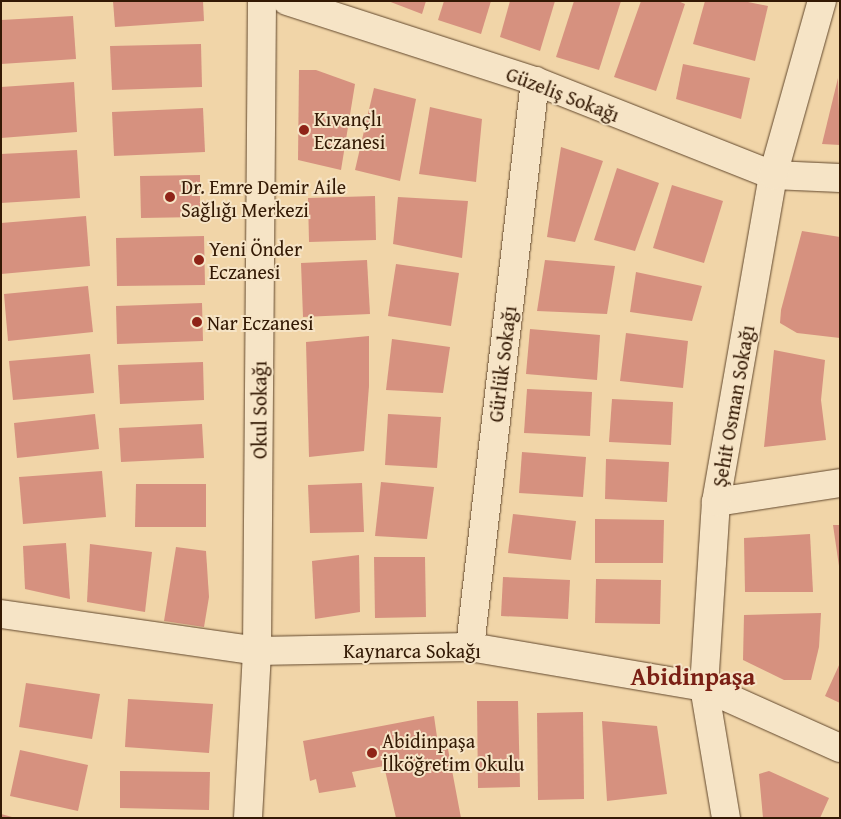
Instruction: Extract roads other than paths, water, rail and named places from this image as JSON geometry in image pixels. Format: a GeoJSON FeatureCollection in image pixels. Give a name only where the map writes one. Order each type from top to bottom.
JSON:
{"type":"FeatureCollection","features":[{"type":"Feature","properties":{"kind":"street","name":"Okul Sokağı"},"geometry":{"type":"LineString","coordinates":[[248,818],[257,651],[262,1]]}},
{"type":"Feature","properties":{"kind":"street","name":"Güzeliş Sokağı"},"geometry":{"type":"LineString","coordinates":[[287,1],[535,81],[773,175],[840,178]]}},
{"type":"Feature","properties":{"kind":"street","name":"Şehit Osman Sokağı"},"geometry":{"type":"LineString","coordinates":[[726,818],[704,687],[716,502],[773,175],[822,1]]}},
{"type":"Feature","properties":{"kind":"street","name":"Gürlük Sokağı"},"geometry":{"type":"LineString","coordinates":[[470,647],[535,81]]}},
{"type":"Feature","properties":{"kind":"street"},"geometry":{"type":"LineString","coordinates":[[716,502],[840,483]]}},
{"type":"Feature","properties":{"kind":"street","name":"Kaynarca Sokağı"},"geometry":{"type":"LineString","coordinates":[[1,614],[257,651],[470,647],[704,687],[840,748]]}},
{"type":"Feature","properties":{"kind":"place","name":"Kıvançlı Eczanesi"},"geometry":{"type":"Point","coordinates":[304,130]}},
{"type":"Feature","properties":{"kind":"place","name":"Dr. Emre Demir Aile Sağlığı Merkezi"},"geometry":{"type":"Point","coordinates":[170,197]}},
{"type":"Feature","properties":{"kind":"place","name":"Yeni Önder Eczanesi"},"geometry":{"type":"Point","coordinates":[199,260]}},
{"type":"Feature","properties":{"kind":"place","name":"Nar Eczanesi"},"geometry":{"type":"Point","coordinates":[197,322]}},
{"type":"Feature","properties":{"kind":"place","name":"Abidinpaşa İlköğretim Okulu"},"geometry":{"type":"Point","coordinates":[372,753]}},
{"type":"Feature","properties":{"kind":"district","name":"Abidinpaşa"},"geometry":{"type":"Point","coordinates":[693,676]}}]}
